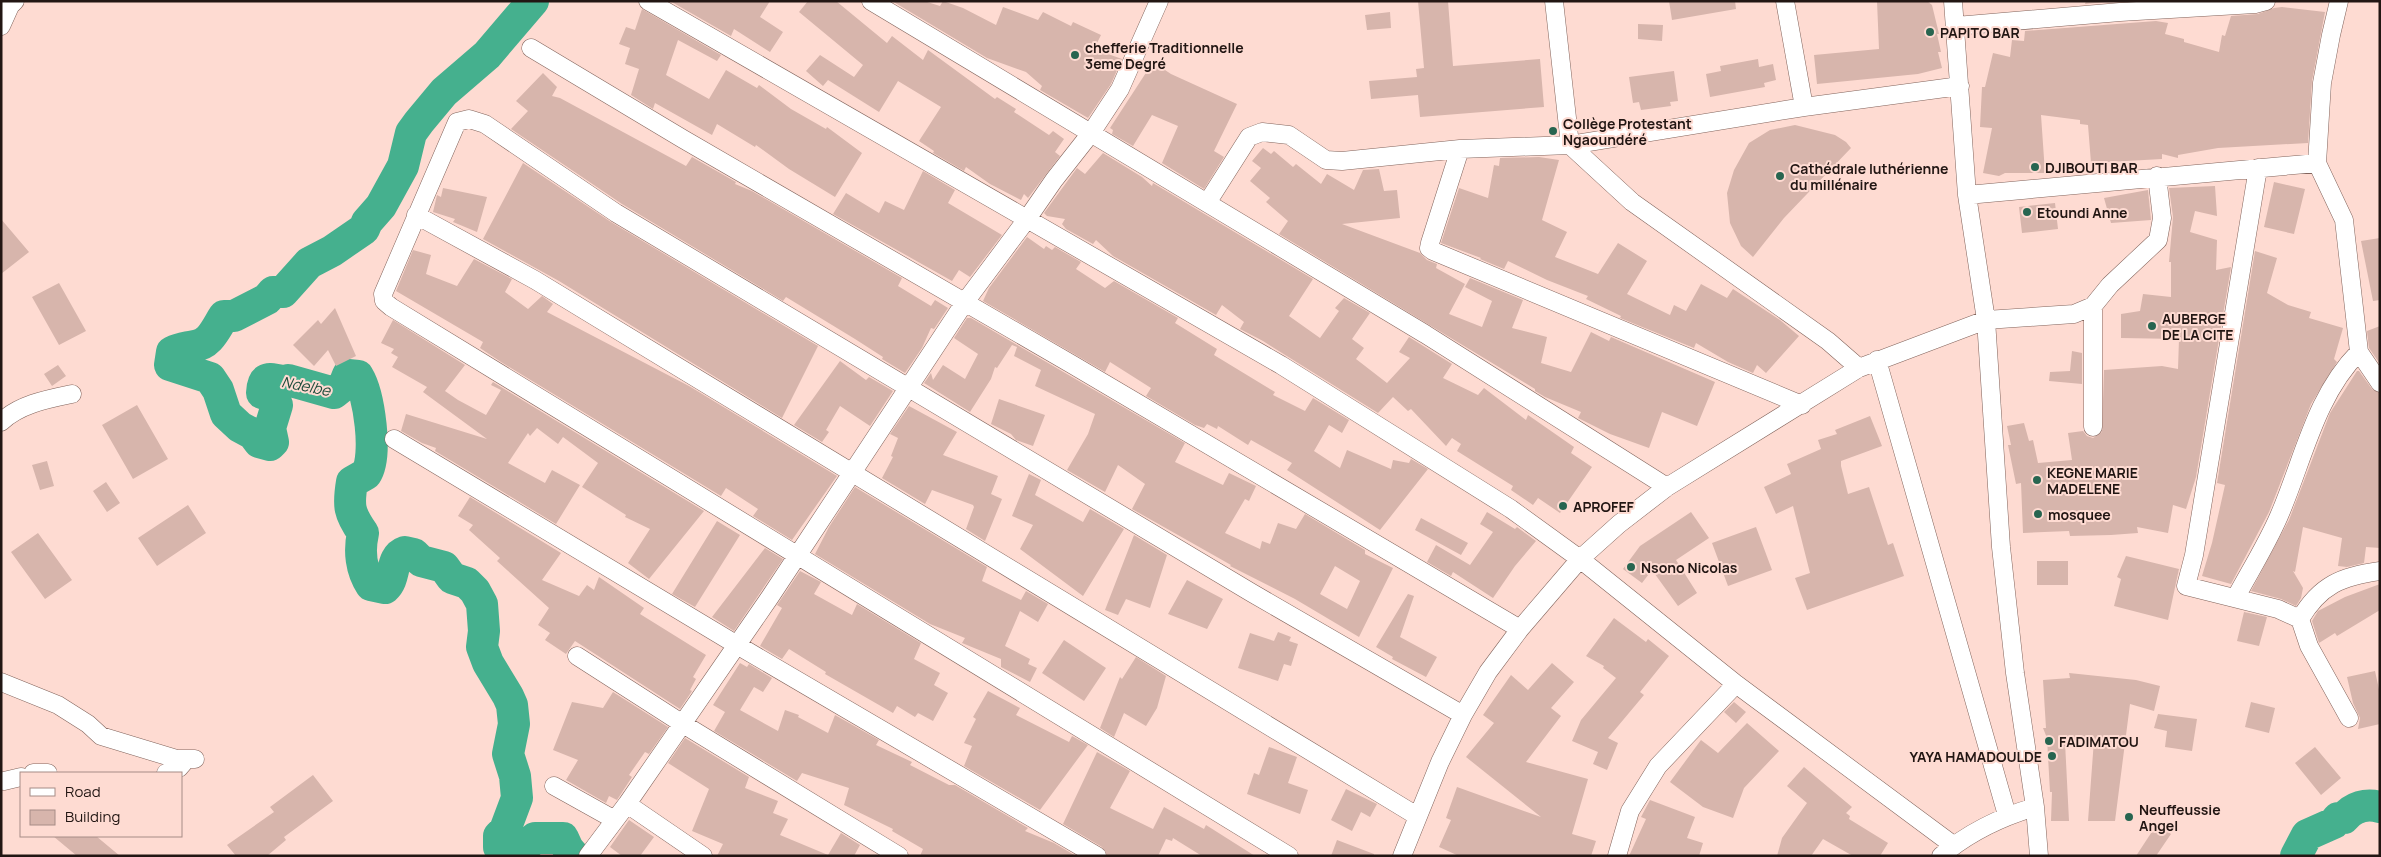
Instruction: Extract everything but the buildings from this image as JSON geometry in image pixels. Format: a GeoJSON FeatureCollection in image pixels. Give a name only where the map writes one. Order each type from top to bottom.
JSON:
{"type":"FeatureCollection","features":[{"type":"Feature","properties":{"kind":"street"},"geometry":{"type":"LineString","coordinates":[[1,26],[10,6],[16,1]]}},
{"type":"Feature","properties":{"kind":"street"},"geometry":{"type":"LineString","coordinates":[[648,1],[1290,370],[1512,509],[1580,559],[1947,851],[2008,815],[2035,807]]}},
{"type":"Feature","properties":{"kind":"street"},"geometry":{"type":"LineString","coordinates":[[870,1],[1425,334],[1667,486]]}},
{"type":"Feature","properties":{"kind":"street"},"geometry":{"type":"LineString","coordinates":[[589,854],[627,804],[738,645],[965,302],[1054,180],[1091,133],[1120,89],[1159,1]]}},
{"type":"Feature","properties":{"kind":"street"},"geometry":{"type":"LineString","coordinates":[[1554,1],[1570,144],[1632,202],[1828,341],[1859,368]]}},
{"type":"Feature","properties":{"kind":"street"},"geometry":{"type":"LineString","coordinates":[[1784,1],[1804,107]]}},
{"type":"Feature","properties":{"kind":"street"},"geometry":{"type":"LineString","coordinates":[[1953,1],[1967,195],[1986,320],[2000,547],[2015,673],[2035,807],[2039,856]]}},
{"type":"Feature","properties":{"kind":"street"},"geometry":{"type":"LineString","coordinates":[[1956,26],[2120,12],[2255,4],[2266,1]]}},
{"type":"Feature","properties":{"kind":"street"},"geometry":{"type":"LineString","coordinates":[[2339,1],[2330,35],[2322,83],[2317,162],[2344,220],[2358,352],[2380,382]]}},
{"type":"Feature","properties":{"kind":"street"},"geometry":{"type":"LineString","coordinates":[[531,48],[1520,629]]}},
{"type":"Feature","properties":{"kind":"street"},"geometry":{"type":"LineString","coordinates":[[1207,203],[1249,137],[1262,132],[1289,136],[1326,160],[1342,161],[1460,149],[1570,144],[1804,107],[1960,86]]}},
{"type":"Feature","properties":{"kind":"street"},"geometry":{"type":"LineString","coordinates":[[1289,856],[384,301],[383,294],[458,122],[469,119],[484,124],[616,213],[1463,715]]}},
{"type":"Feature","properties":{"kind":"street"},"geometry":{"type":"LineString","coordinates":[[1460,149],[1430,242],[1429,248],[1433,251],[1802,405]]}},
{"type":"Feature","properties":{"kind":"street"},"geometry":{"type":"LineString","coordinates":[[1967,195],[2317,162]]}},
{"type":"Feature","properties":{"kind":"street"},"geometry":{"type":"LineString","coordinates":[[2258,168],[2194,555],[2186,586],[2236,597],[2278,609],[2300,618]]}},
{"type":"Feature","properties":{"kind":"street"},"geometry":{"type":"LineString","coordinates":[[1402,856],[1463,715],[1488,672],[1520,629],[1580,559],[1667,486],[1726,448],[1802,405],[1859,368],[1986,320],[2074,314],[2093,306],[2110,285],[2158,240],[2162,218],[2157,176]]}},
{"type":"Feature","properties":{"kind":"street"},"geometry":{"type":"LineString","coordinates":[[416,215],[535,280],[1418,816]]}},
{"type":"Feature","properties":{"kind":"street"},"geometry":{"type":"LineString","coordinates":[[2093,306],[2093,427]]}},
{"type":"Feature","properties":{"kind":"street"},"geometry":{"type":"LineString","coordinates":[[2236,597],[2278,519],[2312,426],[2342,370],[2358,352]]}},
{"type":"Feature","properties":{"kind":"street"},"geometry":{"type":"LineString","coordinates":[[1878,360],[2008,815]]}},
{"type":"Feature","properties":{"kind":"street"},"geometry":{"type":"LineString","coordinates":[[1,422],[8,416],[41,400],[72,394]]}},
{"type":"Feature","properties":{"kind":"street"},"geometry":{"type":"LineString","coordinates":[[394,439],[738,645],[1097,856]]}},
{"type":"Feature","properties":{"kind":"street"},"geometry":{"type":"LineString","coordinates":[[2349,718],[2309,646],[2300,618],[2310,602],[2326,587],[2354,574],[2380,571]]}},
{"type":"Feature","properties":{"kind":"street"},"geometry":{"type":"LineString","coordinates":[[578,656],[683,724],[899,856]]}},
{"type":"Feature","properties":{"kind":"street"},"geometry":{"type":"LineString","coordinates":[[1,682],[58,706],[88,724],[101,736],[190,760],[179,768],[169,772]]}},
{"type":"Feature","properties":{"kind":"street"},"geometry":{"type":"LineString","coordinates":[[1617,856],[1630,811],[1658,766],[1736,684]]}},
{"type":"Feature","properties":{"kind":"street"},"geometry":{"type":"LineString","coordinates":[[554,786],[614,820]]}},
{"type":"Feature","properties":{"kind":"street"},"geometry":{"type":"LineString","coordinates":[[627,804],[704,856]]}},
{"type":"Feature","properties":{"kind":"waterway","name":"Ndelbe"},"geometry":{"type":"LineString","coordinates":[[533,1],[487,55],[444,92],[419,122],[411,133],[403,166],[381,206],[367,222],[364,229],[332,251],[309,263],[283,292],[273,292],[267,299],[234,316],[224,316],[212,335],[204,343],[172,352],[170,365],[210,378],[218,390],[226,414],[240,427],[253,434],[259,442],[270,445],[273,442],[270,428],[277,405],[273,397],[262,393],[267,379],[288,380],[334,393],[344,385],[348,375],[358,376],[366,396],[372,440],[370,465],[366,474],[352,482],[350,503],[352,514],[363,533],[361,547],[365,573],[371,585],[385,588],[391,579],[397,558],[405,552],[414,554],[421,561],[444,567],[452,578],[467,583],[475,591],[482,604],[484,631],[482,647],[488,663],[512,705],[514,724],[508,754],[515,776],[517,798],[505,830],[499,836],[499,847],[507,852],[517,853],[535,838],[563,838],[574,856]]}},
{"type":"Feature","properties":{"kind":"waterway"},"geometry":{"type":"LineString","coordinates":[[2296,856],[2307,835],[2334,823],[2338,818],[2344,818],[2351,811],[2360,807],[2370,805],[2380,807]]}},
{"type":"Feature","properties":{"kind":"place","name":"PAPITO BAR"},"geometry":{"type":"Point","coordinates":[1930,32]}},
{"type":"Feature","properties":{"kind":"place","name":"chefferie Traditionnelle 3eme Degré"},"geometry":{"type":"Point","coordinates":[1075,55]}},
{"type":"Feature","properties":{"kind":"place","name":"Collège Protestant Ngaoundéré"},"geometry":{"type":"Point","coordinates":[1553,131]}},
{"type":"Feature","properties":{"kind":"place","name":"DJIBOUTI BAR"},"geometry":{"type":"Point","coordinates":[2035,167]}},
{"type":"Feature","properties":{"kind":"place","name":"Cathédrale luthérienne du millénaire"},"geometry":{"type":"Point","coordinates":[1780,176]}},
{"type":"Feature","properties":{"kind":"place","name":"Etoundi Anne"},"geometry":{"type":"Point","coordinates":[2027,212]}},
{"type":"Feature","properties":{"kind":"place","name":"AUBERGE DE LA CITE"},"geometry":{"type":"Point","coordinates":[2152,326]}},
{"type":"Feature","properties":{"kind":"place","name":"KEGNE MARIE MADELENE"},"geometry":{"type":"Point","coordinates":[2037,480]}},
{"type":"Feature","properties":{"kind":"place","name":"APROFEF"},"geometry":{"type":"Point","coordinates":[1563,506]}},
{"type":"Feature","properties":{"kind":"place","name":"mosquee"},"geometry":{"type":"Point","coordinates":[2038,514]}},
{"type":"Feature","properties":{"kind":"place","name":"Nsono Nicolas"},"geometry":{"type":"Point","coordinates":[1631,567]}},
{"type":"Feature","properties":{"kind":"place","name":"FADIMATOU"},"geometry":{"type":"Point","coordinates":[2049,741]}},
{"type":"Feature","properties":{"kind":"place","name":"YAYA HAMADOULDE"},"geometry":{"type":"Point","coordinates":[2052,756]}},
{"type":"Feature","properties":{"kind":"place","name":"Neuffeussie Angel"},"geometry":{"type":"Point","coordinates":[2129,817]}}]}
